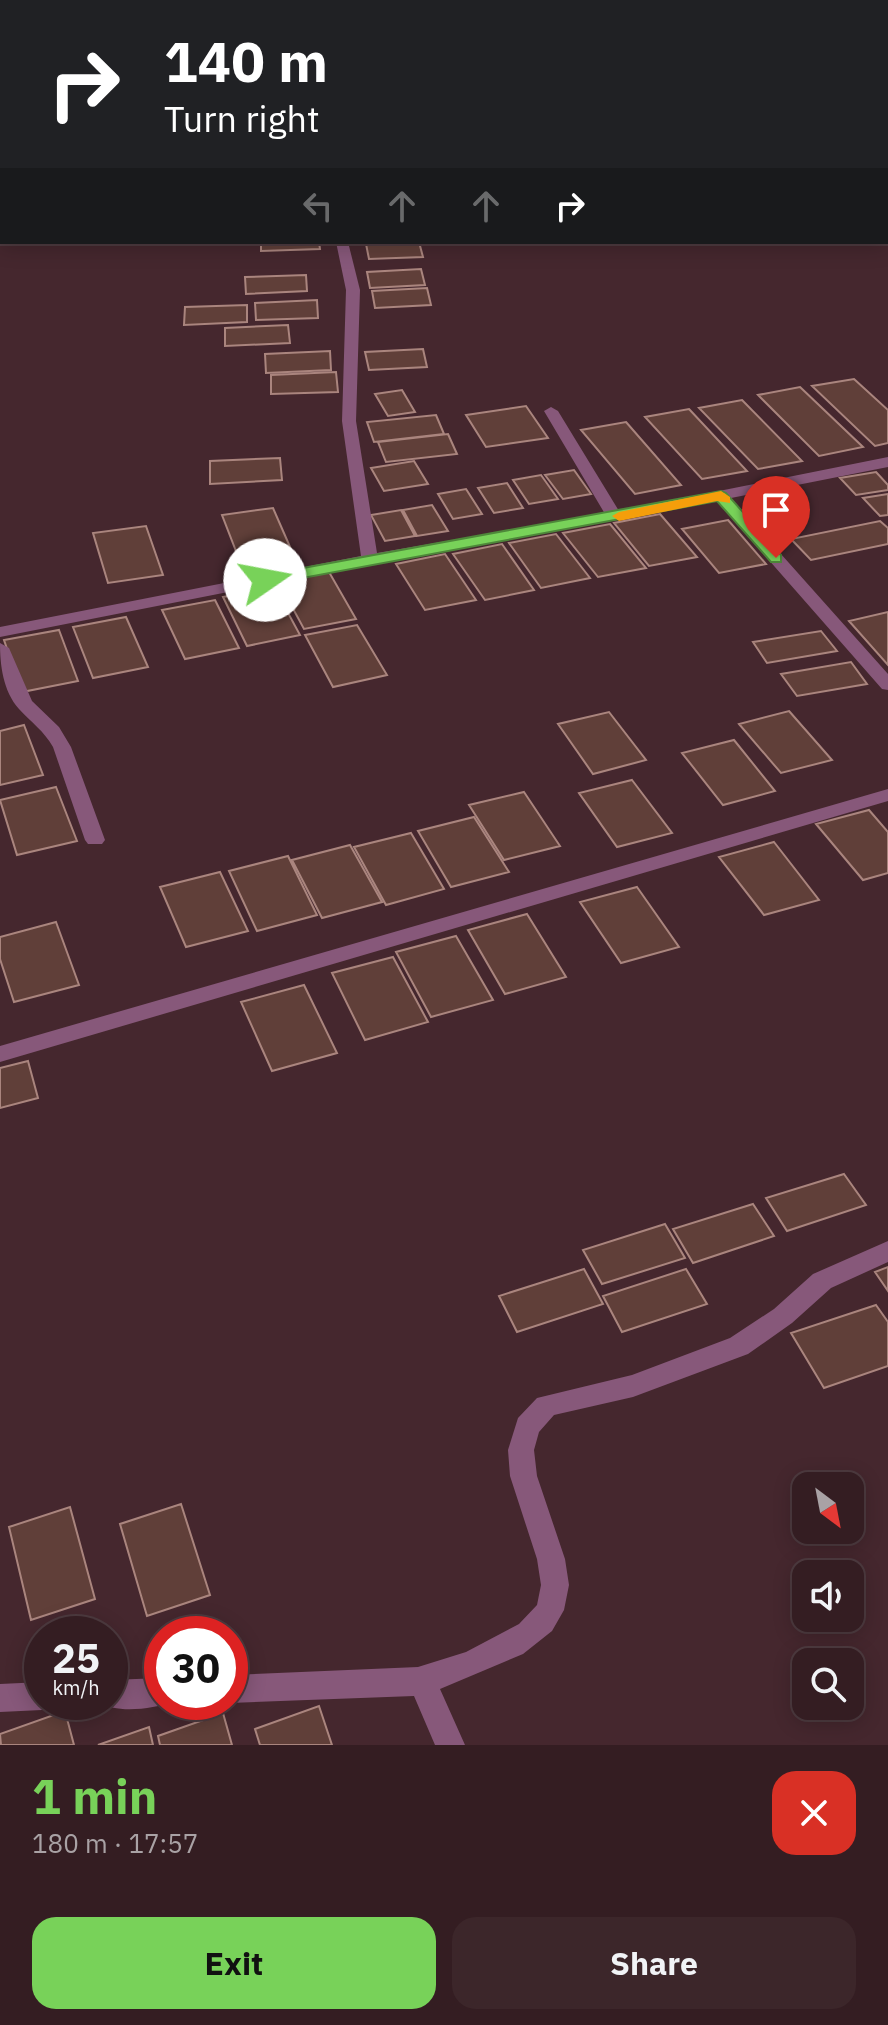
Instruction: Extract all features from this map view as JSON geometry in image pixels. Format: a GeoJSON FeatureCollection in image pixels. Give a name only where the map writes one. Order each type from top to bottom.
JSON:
{"type":"FeatureCollection","features":[{"type":"Feature","properties":{"kind":"street"},"geometry":{"type":"LineString","coordinates":[[342,244],[353,290],[349,421],[370,559]]}},
{"type":"Feature","properties":{"kind":"street"},"geometry":{"type":"LineString","coordinates":[[551,411],[615,517]]}},
{"type":"Feature","properties":{"kind":"street"},"geometry":{"type":"LineString","coordinates":[[0,632],[370,559],[615,517],[888,462]]}},
{"type":"Feature","properties":{"kind":"street"},"geometry":{"type":"LineString","coordinates":[[721,496],[888,685]]}},
{"type":"Feature","properties":{"kind":"street"},"geometry":{"type":"LineString","coordinates":[[0,648],[24,703],[53,731],[62,747],[95,840]]}},
{"type":"Feature","properties":{"kind":"street"},"geometry":{"type":"LineString","coordinates":[[0,1054],[888,795]]}},
{"type":"Feature","properties":{"kind":"street"},"geometry":{"type":"LineString","coordinates":[[248,1688],[422,1681],[496,1655],[535,1627],[549,1612],[554,1590],[554,1566],[532,1506],[521,1455],[524,1428],[535,1413],[546,1406],[633,1386],[739,1346],[783,1316],[822,1281],[888,1251]]}},
{"type":"Feature","properties":{"kind":"street"},"geometry":{"type":"LineString","coordinates":[[422,1681],[450,1745]]}},
{"type":"Feature","properties":{"kind":"street"},"geometry":{"type":"LineString","coordinates":[[0,1698],[24,1697]]}},
{"type":"Feature","properties":{"kind":"building"},"geometry":{"type":"Polygon","coordinates":[[[261,244],[319,244],[320,249],[261,251],[261,244]]]}},
{"type":"Feature","properties":{"kind":"building"},"geometry":{"type":"Polygon","coordinates":[[[366,244],[420,244],[423,257],[369,259],[366,244]]]}},
{"type":"Feature","properties":{"kind":"building"},"geometry":{"type":"Polygon","coordinates":[[[421,269],[425,285],[370,288],[367,272],[421,269]]]}},
{"type":"Feature","properties":{"kind":"building"},"geometry":{"type":"Polygon","coordinates":[[[306,275],[307,291],[246,294],[245,277],[306,275]]]}},
{"type":"Feature","properties":{"kind":"building"},"geometry":{"type":"Polygon","coordinates":[[[427,288],[431,305],[375,308],[372,291],[427,288]]]}},
{"type":"Feature","properties":{"kind":"building"},"geometry":{"type":"Polygon","coordinates":[[[317,300],[318,318],[256,320],[255,303],[317,300]]]}},
{"type":"Feature","properties":{"kind":"building"},"geometry":{"type":"Polygon","coordinates":[[[247,305],[247,322],[184,325],[185,307],[247,305]]]}},
{"type":"Feature","properties":{"kind":"building"},"geometry":{"type":"Polygon","coordinates":[[[288,325],[290,343],[225,346],[225,328],[288,325]]]}},
{"type":"Feature","properties":{"kind":"building"},"geometry":{"type":"Polygon","coordinates":[[[423,349],[427,367],[369,370],[365,352],[423,349]]]}},
{"type":"Feature","properties":{"kind":"building"},"geometry":{"type":"Polygon","coordinates":[[[330,351],[331,370],[266,373],[265,354],[330,351]]]}},
{"type":"Feature","properties":{"kind":"building"},"geometry":{"type":"Polygon","coordinates":[[[336,372],[338,392],[271,394],[271,375],[336,372]]]}},
{"type":"Feature","properties":{"kind":"building"},"geometry":{"type":"Polygon","coordinates":[[[854,379],[888,410],[888,443],[875,446],[812,386],[854,379]]]}},
{"type":"Feature","properties":{"kind":"building"},"geometry":{"type":"Polygon","coordinates":[[[800,387],[863,447],[819,456],[758,395],[800,387]]]}},
{"type":"Feature","properties":{"kind":"building"},"geometry":{"type":"Polygon","coordinates":[[[402,390],[415,412],[388,416],[375,394],[402,390]]]}},
{"type":"Feature","properties":{"kind":"building"},"geometry":{"type":"Polygon","coordinates":[[[742,400],[802,461],[758,469],[699,408],[742,400]]]}},
{"type":"Feature","properties":{"kind":"building"},"geometry":{"type":"Polygon","coordinates":[[[526,406],[548,438],[486,447],[466,415],[526,406]]]}},
{"type":"Feature","properties":{"kind":"building"},"geometry":{"type":"Polygon","coordinates":[[[689,409],[747,471],[702,479],[645,417],[689,409]]]}},
{"type":"Feature","properties":{"kind":"building"},"geometry":{"type":"Polygon","coordinates":[[[436,415],[444,434],[374,442],[367,422],[436,415]]]}},
{"type":"Feature","properties":{"kind":"building"},"geometry":{"type":"Polygon","coordinates":[[[626,422],[681,485],[635,494],[581,430],[626,422]]]}},
{"type":"Feature","properties":{"kind":"building"},"geometry":{"type":"Polygon","coordinates":[[[448,434],[457,454],[386,462],[378,442],[448,434]]]}},
{"type":"Feature","properties":{"kind":"building"},"geometry":{"type":"Polygon","coordinates":[[[280,458],[282,480],[210,484],[210,461],[280,458]]]}},
{"type":"Feature","properties":{"kind":"building"},"geometry":{"type":"Polygon","coordinates":[[[414,461],[428,484],[384,491],[371,468],[414,461]]]}},
{"type":"Feature","properties":{"kind":"building"},"geometry":{"type":"Polygon","coordinates":[[[574,470],[591,494],[563,499],[545,475],[574,470]]]}},
{"type":"Feature","properties":{"kind":"building"},"geometry":{"type":"Polygon","coordinates":[[[876,472],[888,485],[888,490],[856,495],[840,478],[876,472]]]}},
{"type":"Feature","properties":{"kind":"building"},"geometry":{"type":"Polygon","coordinates":[[[541,475],[558,499],[529,504],[513,480],[541,475]]]}},
{"type":"Feature","properties":{"kind":"building"},"geometry":{"type":"Polygon","coordinates":[[[507,483],[523,508],[494,513],[478,488],[507,483]]]}},
{"type":"Feature","properties":{"kind":"building"},"geometry":{"type":"Polygon","coordinates":[[[466,489],[482,514],[453,519],[438,494],[466,489]]]}},
{"type":"Feature","properties":{"kind":"building"},"geometry":{"type":"Polygon","coordinates":[[[888,494],[888,515],[880,516],[863,498],[888,494]]]}},
{"type":"Feature","properties":{"kind":"building"},"geometry":{"type":"Polygon","coordinates":[[[786,498],[801,516],[764,522],[749,504],[786,498]]]}},
{"type":"Feature","properties":{"kind":"building"},"geometry":{"type":"Polygon","coordinates":[[[432,505],[448,531],[417,536],[403,510],[432,505]]]}},
{"type":"Feature","properties":{"kind":"building"},"geometry":{"type":"Polygon","coordinates":[[[273,508],[294,556],[241,564],[222,515],[273,508]]]}},
{"type":"Feature","properties":{"kind":"building"},"geometry":{"type":"Polygon","coordinates":[[[401,510],[415,536],[385,541],[371,515],[401,510]]]}},
{"type":"Feature","properties":{"kind":"building"},"geometry":{"type":"Polygon","coordinates":[[[660,514],[697,557],[649,566],[614,523],[660,514]]]}},
{"type":"Feature","properties":{"kind":"building"},"geometry":{"type":"Polygon","coordinates":[[[728,520],[766,564],[719,573],[682,529],[728,520]]]}},
{"type":"Feature","properties":{"kind":"building"},"geometry":{"type":"Polygon","coordinates":[[[880,521],[888,528],[888,544],[811,560],[791,539],[880,521]]]}},
{"type":"Feature","properties":{"kind":"building"},"geometry":{"type":"Polygon","coordinates":[[[610,524],[646,568],[598,577],[563,533],[610,524]]]}},
{"type":"Feature","properties":{"kind":"building"},"geometry":{"type":"Polygon","coordinates":[[[146,526],[163,575],[108,583],[93,533],[146,526]]]}},
{"type":"Feature","properties":{"kind":"building"},"geometry":{"type":"Polygon","coordinates":[[[556,534],[590,578],[541,588],[509,543],[556,534]]]}},
{"type":"Feature","properties":{"kind":"building"},"geometry":{"type":"Polygon","coordinates":[[[502,544],[534,590],[485,600],[453,554],[502,544]]]}},
{"type":"Feature","properties":{"kind":"building"},"geometry":{"type":"Polygon","coordinates":[[[445,554],[476,600],[425,610],[396,564],[445,554]]]}},
{"type":"Feature","properties":{"kind":"building"},"geometry":{"type":"Polygon","coordinates":[[[329,572],[356,619],[304,629],[278,581],[329,572]]]}},
{"type":"Feature","properties":{"kind":"building"},"geometry":{"type":"Polygon","coordinates":[[[274,587],[300,635],[247,646],[223,597],[274,587]]]}},
{"type":"Feature","properties":{"kind":"building"},"geometry":{"type":"Polygon","coordinates":[[[215,600],[239,648],[185,659],[162,610],[215,600]]]}},
{"type":"Feature","properties":{"kind":"building"},"geometry":{"type":"Polygon","coordinates":[[[888,612],[888,665],[849,621],[888,612]]]}},
{"type":"Feature","properties":{"kind":"building"},"geometry":{"type":"Polygon","coordinates":[[[126,617],[148,667],[93,678],[73,627],[126,617]]]}},
{"type":"Feature","properties":{"kind":"building"},"geometry":{"type":"Polygon","coordinates":[[[357,625],[387,675],[333,687],[305,635],[357,625]]]}},
{"type":"Feature","properties":{"kind":"building"},"geometry":{"type":"Polygon","coordinates":[[[59,630],[78,681],[22,692],[4,640],[59,630]]]}},
{"type":"Feature","properties":{"kind":"building"},"geometry":{"type":"Polygon","coordinates":[[[821,631],[837,651],[767,663],[753,642],[821,631]]]}},
{"type":"Feature","properties":{"kind":"building"},"geometry":{"type":"Polygon","coordinates":[[[851,662],[867,684],[797,696],[781,674],[851,662]]]}},
{"type":"Feature","properties":{"kind":"building"},"geometry":{"type":"Polygon","coordinates":[[[789,711],[832,760],[781,773],[739,724],[789,711]]]}},
{"type":"Feature","properties":{"kind":"building"},"geometry":{"type":"Polygon","coordinates":[[[609,712],[646,760],[593,774],[558,724],[609,712]]]}},
{"type":"Feature","properties":{"kind":"building"},"geometry":{"type":"Polygon","coordinates":[[[24,725],[43,775],[0,785],[0,731],[24,725]]]}},
{"type":"Feature","properties":{"kind":"building"},"geometry":{"type":"Polygon","coordinates":[[[734,740],[775,791],[723,805],[682,753],[734,740]]]}},
{"type":"Feature","properties":{"kind":"building"},"geometry":{"type":"Polygon","coordinates":[[[632,780],[672,833],[617,847],[579,793],[632,780]]]}},
{"type":"Feature","properties":{"kind":"building"},"geometry":{"type":"Polygon","coordinates":[[[56,787],[77,841],[17,855],[0,800],[56,787]]]}},
{"type":"Feature","properties":{"kind":"building"},"geometry":{"type":"Polygon","coordinates":[[[524,792],[560,846],[504,860],[469,805],[524,792]]]}},
{"type":"Feature","properties":{"kind":"building"},"geometry":{"type":"Polygon","coordinates":[[[869,810],[888,832],[888,873],[863,880],[816,824],[869,810]]]}},
{"type":"Feature","properties":{"kind":"building"},"geometry":{"type":"Polygon","coordinates":[[[474,817],[509,872],[451,887],[418,831],[474,817]]]}},
{"type":"Feature","properties":{"kind":"building"},"geometry":{"type":"Polygon","coordinates":[[[411,833],[444,889],[386,905],[354,847],[411,833]]]}},
{"type":"Feature","properties":{"kind":"building"},"geometry":{"type":"Polygon","coordinates":[[[774,842],[819,900],[764,915],[719,857],[774,842]]]}},
{"type":"Feature","properties":{"kind":"building"},"geometry":{"type":"Polygon","coordinates":[[[350,845],[382,902],[322,918],[292,860],[350,845]]]}},
{"type":"Feature","properties":{"kind":"building"},"geometry":{"type":"Polygon","coordinates":[[[288,856],[317,915],[257,931],[229,871],[288,856]]]}},
{"type":"Feature","properties":{"kind":"building"},"geometry":{"type":"Polygon","coordinates":[[[220,872],[248,931],[186,947],[160,887],[220,872]]]}},
{"type":"Feature","properties":{"kind":"building"},"geometry":{"type":"Polygon","coordinates":[[[637,887],[679,947],[621,963],[580,902],[637,887]]]}},
{"type":"Feature","properties":{"kind":"building"},"geometry":{"type":"Polygon","coordinates":[[[527,914],[566,977],[505,994],[468,930],[527,914]]]}},
{"type":"Feature","properties":{"kind":"building"},"geometry":{"type":"Polygon","coordinates":[[[56,922],[79,985],[14,1002],[0,959],[0,937],[56,922]]]}},
{"type":"Feature","properties":{"kind":"building"},"geometry":{"type":"Polygon","coordinates":[[[456,936],[493,1000],[431,1017],[396,952],[456,936]]]}},
{"type":"Feature","properties":{"kind":"building"},"geometry":{"type":"Polygon","coordinates":[[[393,957],[428,1022],[365,1040],[332,973],[393,957]]]}},
{"type":"Feature","properties":{"kind":"building"},"geometry":{"type":"Polygon","coordinates":[[[304,985],[337,1053],[272,1071],[241,1002],[304,985]]]}},
{"type":"Feature","properties":{"kind":"building"},"geometry":{"type":"Polygon","coordinates":[[[28,1061],[38,1098],[0,1108],[0,1068],[28,1061]]]}},
{"type":"Feature","properties":{"kind":"building"},"geometry":{"type":"Polygon","coordinates":[[[844,1174],[866,1205],[787,1231],[766,1198],[844,1174]]]}},
{"type":"Feature","properties":{"kind":"building"},"geometry":{"type":"Polygon","coordinates":[[[753,1204],[774,1236],[693,1263],[673,1229],[753,1204]]]}},
{"type":"Feature","properties":{"kind":"building"},"geometry":{"type":"Polygon","coordinates":[[[665,1224],[685,1258],[602,1284],[583,1250],[665,1224]]]}},
{"type":"Feature","properties":{"kind":"building"},"geometry":{"type":"Polygon","coordinates":[[[888,1267],[888,1291],[875,1272],[888,1267]]]}},
{"type":"Feature","properties":{"kind":"building"},"geometry":{"type":"Polygon","coordinates":[[[584,1269],[603,1304],[517,1332],[499,1296],[584,1269]]]}},
{"type":"Feature","properties":{"kind":"building"},"geometry":{"type":"Polygon","coordinates":[[[686,1269],[707,1304],[622,1332],[603,1296],[686,1269]]]}},
{"type":"Feature","properties":{"kind":"building"},"geometry":{"type":"Polygon","coordinates":[[[876,1305],[888,1322],[888,1366],[824,1388],[791,1333],[876,1305]]]}},
{"type":"Feature","properties":{"kind":"building"},"geometry":{"type":"Polygon","coordinates":[[[181,1504],[210,1595],[147,1616],[120,1524],[181,1504]]]}},
{"type":"Feature","properties":{"kind":"building"},"geometry":{"type":"Polygon","coordinates":[[[70,1507],[95,1599],[43,1616],[30,1616],[9,1527],[70,1507]]]}},
{"type":"Feature","properties":{"kind":"building"},"geometry":{"type":"Polygon","coordinates":[[[319,1706],[332,1745],[260,1745],[255,1729],[319,1706]]]}},
{"type":"Feature","properties":{"kind":"building"},"geometry":{"type":"Polygon","coordinates":[[[40,1720],[67,1720],[74,1745],[1,1745],[0,1734],[40,1720]]]}},
{"type":"Feature","properties":{"kind":"building"},"geometry":{"type":"Polygon","coordinates":[[[203,1720],[225,1720],[232,1745],[160,1745],[158,1736],[203,1720]]]}},
{"type":"Feature","properties":{"kind":"building"},"geometry":{"type":"Polygon","coordinates":[[[149,1727],[153,1745],[98,1745],[149,1727]]]}},
{"type":"Feature","properties":{"kind":"slow traffic"},"geometry":{"type":"LineString","coordinates":[[619,516],[721,496],[725,500]]}},
{"type":"Feature","properties":{"kind":"route"},"geometry":{"type":"LineString","coordinates":[[265,580],[721,496],[776,558]]}}]}
